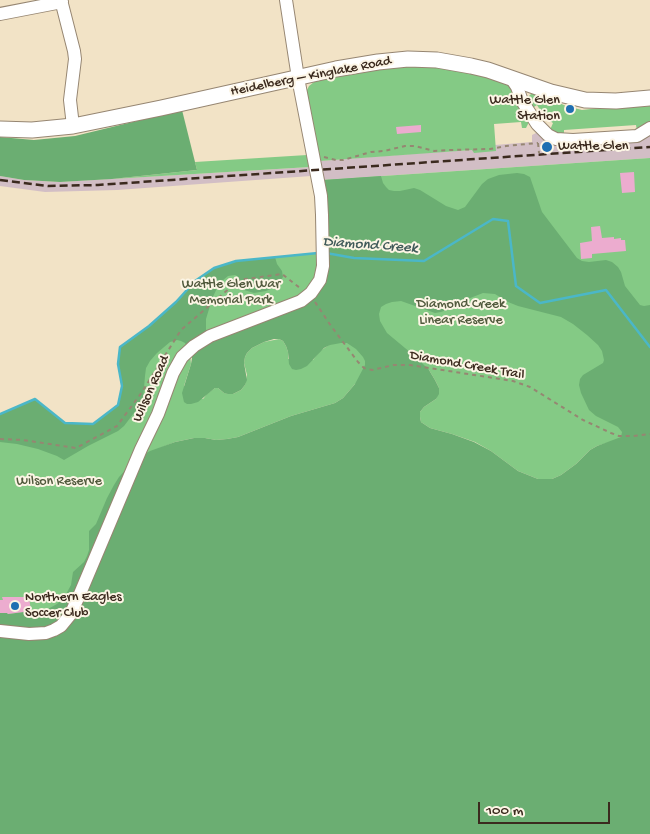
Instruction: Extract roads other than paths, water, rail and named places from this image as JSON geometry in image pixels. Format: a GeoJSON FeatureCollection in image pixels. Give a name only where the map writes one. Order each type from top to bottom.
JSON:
{"type":"FeatureCollection","features":[{"type":"Feature","properties":{"kind":"main road","name":"Heidelberg – Kinglake Road"},"geometry":{"type":"LineString","coordinates":[[0,129],[32,130],[73,126],[336,69],[408,59],[447,61],[471,66],[532,86],[585,100],[616,101],[650,98]]}},
{"type":"Feature","properties":{"kind":"street"},"geometry":{"type":"LineString","coordinates":[[286,0],[298,78]]}},
{"type":"Feature","properties":{"kind":"street"},"geometry":{"type":"LineString","coordinates":[[0,14],[62,1],[74,51],[70,100],[73,126]]}},
{"type":"Feature","properties":{"kind":"street","name":"Wilson Road"},"geometry":{"type":"LineString","coordinates":[[0,631],[29,634],[46,633],[61,626],[70,615],[137,458],[158,414],[173,373],[182,357],[194,346],[210,336],[290,306],[309,296],[318,284],[323,266],[321,196],[298,78]]}},
{"type":"Feature","properties":{"kind":"street"},"geometry":{"type":"LineString","coordinates":[[510,78],[537,124],[543,131],[558,139],[573,140],[637,136],[650,128]]}},
{"type":"Feature","properties":{"kind":"street"},"geometry":{"type":"LineString","coordinates":[[526,107],[524,99],[532,86]]}},
{"type":"Feature","properties":{"kind":"waterway","name":"Diamond Creek"},"geometry":{"type":"LineString","coordinates":[[326,253],[354,258],[424,261],[493,219],[508,221],[516,286],[540,303],[606,290],[650,347]]}},
{"type":"Feature","properties":{"kind":"waterway","name":"Diamond Creek"},"geometry":{"type":"LineString","coordinates":[[0,414],[35,399],[65,423],[93,424],[118,405],[122,386],[118,364],[120,347],[149,326],[176,302],[195,281],[214,268],[236,261],[318,253]]}},
{"type":"Feature","properties":{"kind":"railway"},"geometry":{"type":"LineString","coordinates":[[0,180],[48,186],[98,185],[650,147]]}},
{"type":"Feature","properties":{"kind":"place","name":"Wattle Glen Station"},"geometry":{"type":"Point","coordinates":[570,109]}},
{"type":"Feature","properties":{"kind":"place","name":"Wattle Glen"},"geometry":{"type":"Point","coordinates":[547,147]}},
{"type":"Feature","properties":{"kind":"place","name":"Northern Eagles Soccer Club"},"geometry":{"type":"Point","coordinates":[15,606]}},
{"type":"Feature","properties":{"kind":"park label","name":"Wattle Glen War Memorial Park"},"geometry":{"type":"Point","coordinates":[231,294]}},
{"type":"Feature","properties":{"kind":"park label","name":"Diamond Creek Linear Reserve"},"geometry":{"type":"Point","coordinates":[461,314]}},
{"type":"Feature","properties":{"kind":"park label","name":"Wilson Reserve"},"geometry":{"type":"Point","coordinates":[59,482]}}]}
